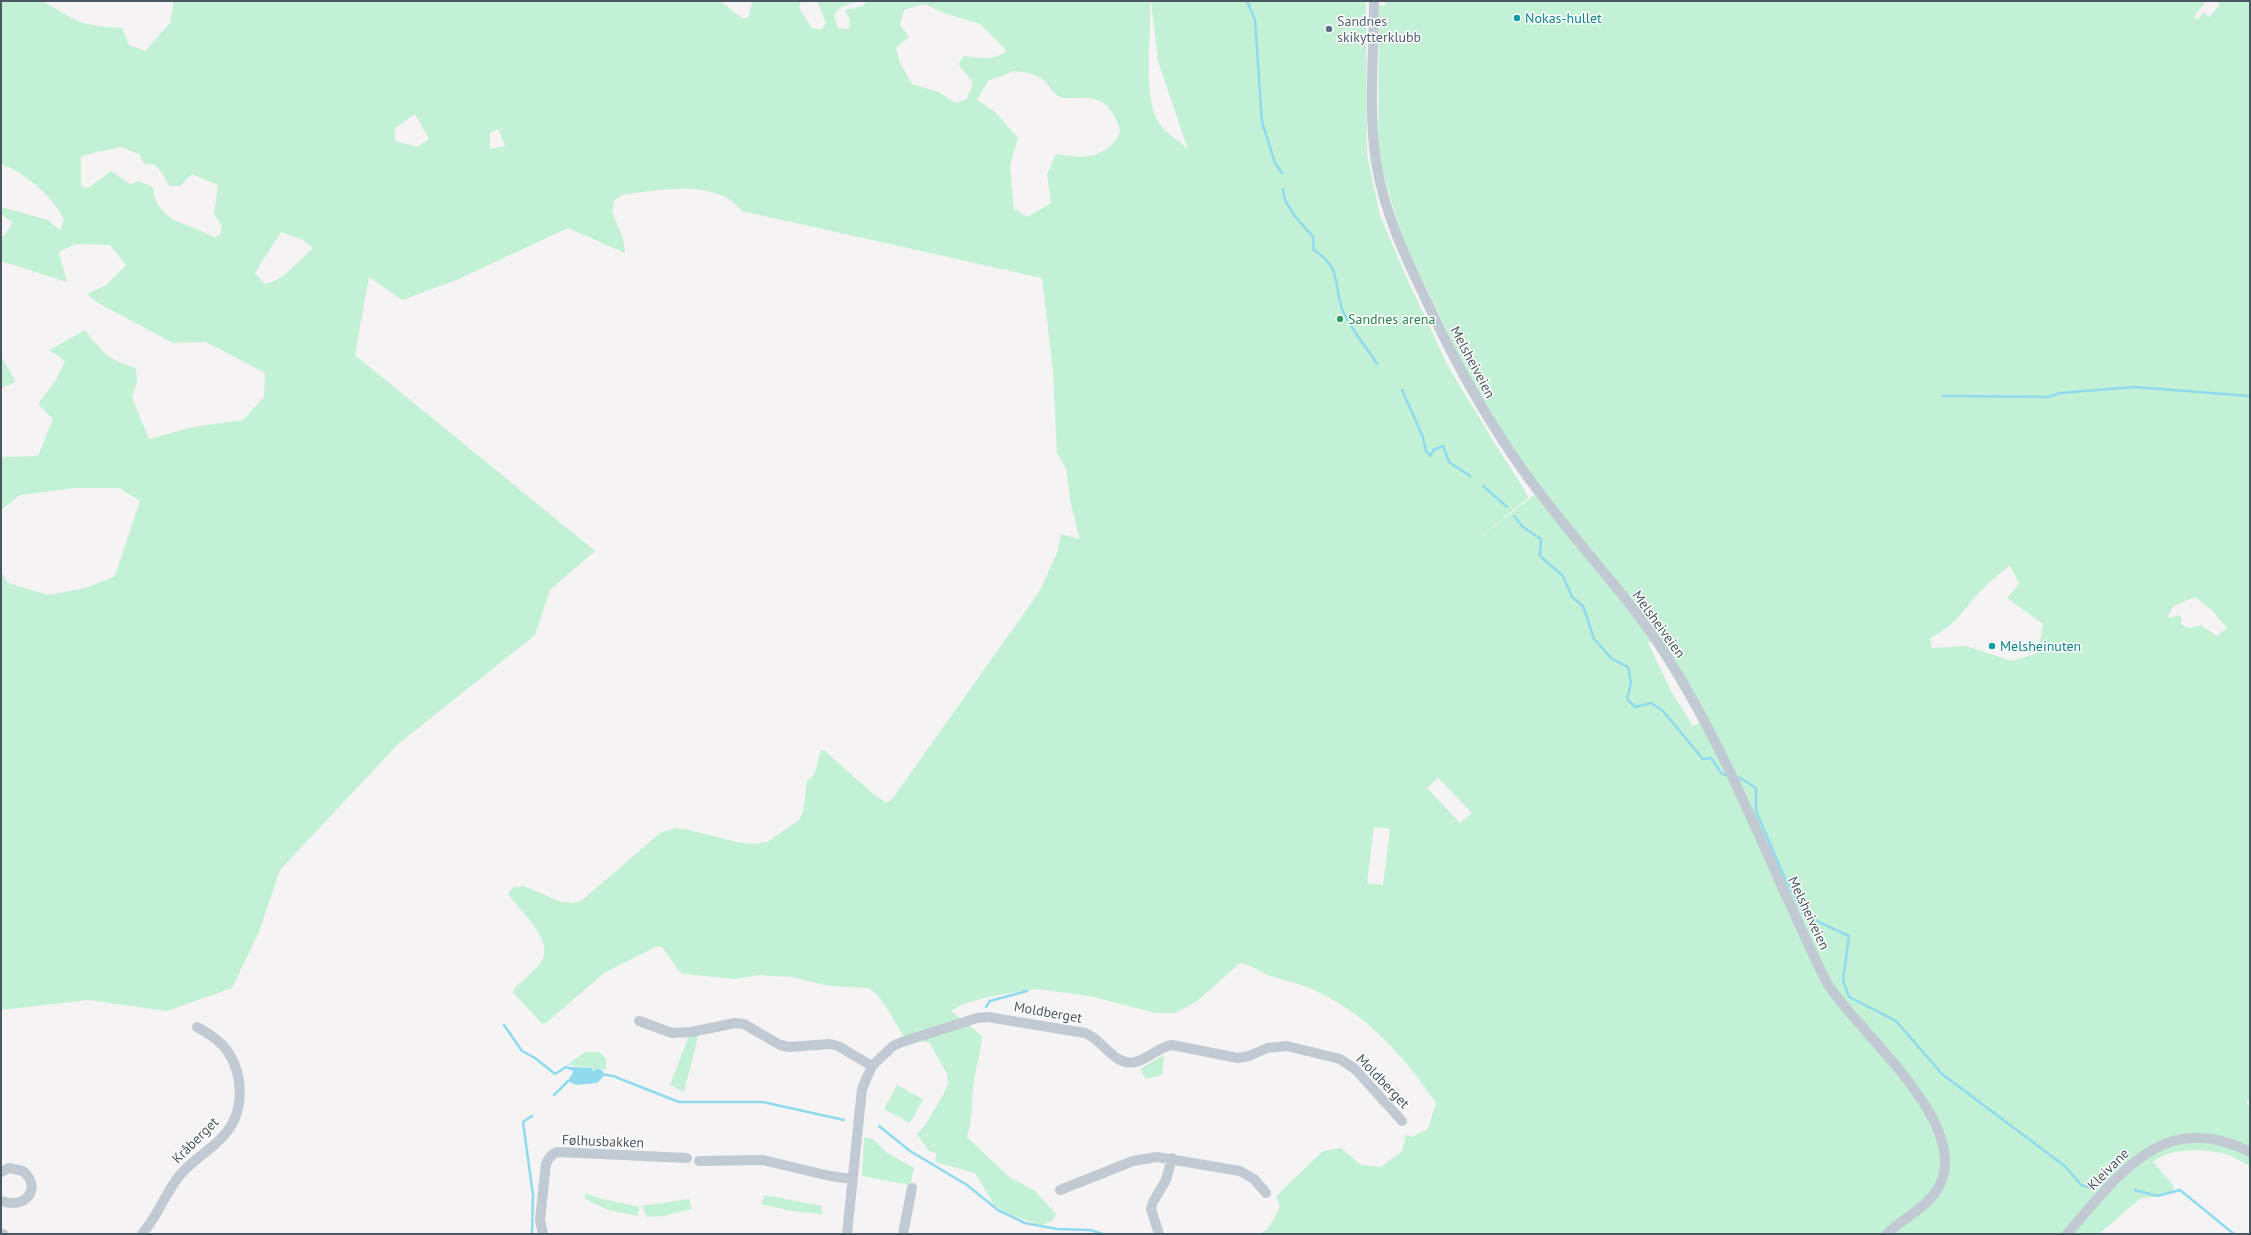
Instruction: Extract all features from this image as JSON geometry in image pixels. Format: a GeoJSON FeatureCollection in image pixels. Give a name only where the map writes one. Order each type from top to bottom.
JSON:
{"type":"FeatureCollection","features":[{"type":"Feature","properties":{"kind":"street","name":"Melsheiveien"},"geometry":{"type":"LineString","coordinates":[[1374,1],[1372,123],[1374,145],[1388,214],[1398,243],[1457,364],[1497,433],[1541,496],[1656,641],[1698,710],[1731,776],[1828,983],[1842,1005],[1890,1058],[1924,1105],[1941,1134],[1945,1164],[1940,1185],[1930,1199],[1887,1234]]}},
{"type":"Feature","properties":{"kind":"street","name":"Moldberget"},"geometry":{"type":"LineString","coordinates":[[847,1234],[862,1088],[872,1066],[893,1046],[976,1018],[988,1017],[1085,1033],[1094,1038],[1118,1059],[1128,1062],[1137,1062],[1164,1047],[1172,1045],[1238,1058],[1249,1056],[1267,1048],[1287,1046],[1344,1060],[1402,1121]]}},
{"type":"Feature","properties":{"kind":"street"},"geometry":{"type":"LineString","coordinates":[[639,1020],[672,1033],[691,1032],[735,1023],[744,1024],[780,1045],[789,1047],[830,1044],[838,1046],[872,1066]]}},
{"type":"Feature","properties":{"kind":"street","name":"Kråberget"},"geometry":{"type":"LineString","coordinates":[[142,1234],[184,1169],[226,1133],[235,1118],[239,1106],[239,1082],[231,1056],[211,1035],[197,1027]]}},
{"type":"Feature","properties":{"kind":"street","name":"Kleivane"},"geometry":{"type":"LineString","coordinates":[[2067,1234],[2125,1168],[2154,1148],[2180,1140],[2200,1139],[2223,1142],[2250,1152]]}},
{"type":"Feature","properties":{"kind":"street","name":"Følhusbakken"},"geometry":{"type":"LineString","coordinates":[[543,1234],[540,1220],[546,1164],[548,1158],[553,1154],[557,1152],[687,1158]]}},
{"type":"Feature","properties":{"kind":"street"},"geometry":{"type":"LineString","coordinates":[[1060,1190],[1133,1160],[1144,1158],[1172,1158],[1240,1171],[1254,1179],[1266,1194]]}},
{"type":"Feature","properties":{"kind":"street"},"geometry":{"type":"LineString","coordinates":[[1159,1234],[1151,1209],[1153,1202],[1166,1180],[1172,1158]]}},
{"type":"Feature","properties":{"kind":"street"},"geometry":{"type":"LineString","coordinates":[[699,1161],[763,1160],[830,1176],[852,1179]]}},
{"type":"Feature","properties":{"kind":"street"},"geometry":{"type":"LineString","coordinates":[[1,1172],[9,1168],[23,1171],[30,1180],[31,1189],[27,1198],[18,1204],[11,1205],[1,1201]]}},
{"type":"Feature","properties":{"kind":"street"},"geometry":{"type":"LineString","coordinates":[[903,1234],[912,1188]]}},
{"type":"Feature","properties":{"kind":"green space"},"geometry":{"type":"Polygon","coordinates":[[[1,1],[42,1],[79,22],[98,26],[122,28],[129,45],[145,51],[170,23],[174,1],[720,1],[742,18],[748,18],[752,2],[755,1],[802,1],[799,8],[812,28],[821,30],[826,23],[817,1],[837,1],[837,3],[842,1],[857,1],[841,7],[834,15],[838,28],[849,29],[850,20],[845,10],[863,6],[866,1],[1150,1],[1149,81],[1154,112],[1162,127],[1188,150],[1158,61],[1151,1],[1366,1],[1367,154],[1380,215],[1404,272],[1448,366],[1524,489],[1528,498],[1468,547],[1538,492],[1479,398],[1402,237],[1378,156],[1379,6],[1386,5],[1385,1],[2207,1],[2197,12],[2194,18],[2198,19],[2204,12],[2209,17],[2219,6],[2218,1],[2250,1],[2250,1099],[2246,1103],[2250,1107],[2250,1166],[2231,1156],[2212,1151],[2179,1151],[2160,1157],[2153,1162],[2173,1185],[2174,1190],[2167,1195],[2141,1198],[2099,1234],[1260,1234],[1268,1229],[1280,1207],[1276,1196],[1323,1151],[1341,1148],[1361,1165],[1381,1167],[1402,1151],[1406,1135],[1412,1137],[1428,1129],[1436,1103],[1397,1052],[1350,1010],[1312,989],[1268,975],[1251,966],[1240,963],[1196,1002],[1175,1013],[1155,1013],[1090,996],[1037,989],[987,997],[963,1004],[951,1011],[982,1036],[967,1137],[1009,1177],[1034,1190],[1056,1214],[1052,1221],[1041,1225],[1011,1215],[994,1205],[975,1173],[935,1162],[937,1149],[936,1153],[929,1151],[917,1134],[925,1125],[942,1097],[948,1084],[947,1074],[929,1042],[907,1040],[880,998],[868,988],[829,986],[792,977],[760,975],[735,979],[685,974],[680,972],[662,947],[658,946],[604,973],[546,1023],[542,1024],[513,992],[514,988],[538,966],[544,953],[544,944],[540,935],[508,893],[514,887],[523,886],[562,902],[573,903],[581,901],[660,833],[675,828],[685,829],[737,842],[753,844],[767,842],[799,820],[803,812],[807,781],[814,775],[821,750],[825,751],[871,792],[886,803],[893,798],[1039,592],[1057,553],[1061,534],[1080,539],[1071,505],[1066,469],[1057,453],[1053,371],[1042,278],[742,211],[731,201],[717,194],[702,190],[669,189],[622,195],[615,200],[612,212],[623,238],[625,253],[568,228],[454,281],[402,300],[369,277],[355,355],[595,551],[550,590],[535,635],[397,745],[280,870],[259,932],[232,988],[167,1011],[88,1000],[1,1010],[1,572],[8,583],[48,595],[86,588],[115,576],[140,501],[119,488],[75,488],[20,495],[1,510],[1,457],[38,456],[53,419],[38,404],[56,380],[65,361],[49,350],[85,330],[106,354],[119,362],[136,368],[137,382],[132,398],[149,439],[193,427],[243,420],[264,397],[265,373],[206,342],[173,343],[98,303],[87,294],[106,285],[126,265],[110,245],[76,244],[59,252],[67,282],[1,261],[1,236],[4,236],[13,223],[1,214],[1,207],[48,220],[60,230],[64,220],[53,203],[38,187],[20,173],[1,164],[1,1]],[[924,4],[904,10],[900,25],[909,37],[896,48],[900,63],[912,84],[938,92],[956,103],[967,99],[973,83],[958,64],[964,56],[992,58],[1007,51],[980,24],[947,14],[924,4]],[[1014,71],[988,81],[977,100],[994,111],[1018,138],[1010,166],[1014,209],[1027,217],[1051,203],[1047,175],[1056,154],[1083,157],[1098,153],[1108,148],[1116,140],[1120,130],[1114,115],[1105,104],[1092,99],[1060,97],[1054,93],[1042,79],[1031,74],[1014,71]],[[415,114],[395,128],[395,141],[417,147],[429,139],[415,114]],[[498,129],[490,133],[490,149],[505,146],[498,129]],[[120,147],[81,156],[81,186],[88,188],[111,171],[130,184],[138,181],[153,187],[155,199],[160,208],[175,220],[215,238],[220,234],[222,226],[214,214],[218,185],[192,174],[180,186],[169,186],[163,174],[155,165],[144,164],[139,154],[120,147]],[[281,232],[255,273],[265,284],[272,282],[285,274],[313,248],[303,240],[281,232]],[[2010,565],[1985,587],[1959,617],[1947,628],[1930,638],[1932,648],[1966,646],[2012,661],[2038,653],[2043,624],[2007,598],[2019,584],[2010,565]],[[2195,597],[2174,606],[2167,617],[2171,618],[2179,615],[2182,618],[2181,624],[2190,628],[2201,625],[2217,636],[2227,628],[2212,610],[2195,597]],[[1652,641],[1648,643],[1671,691],[1693,726],[1700,722],[1652,641]],[[1438,778],[1427,788],[1460,823],[1472,813],[1438,778]],[[1374,827],[1367,883],[1383,885],[1390,829],[1374,827]]]}},
{"type":"Feature","properties":{"kind":"green space"},"geometry":{"type":"Polygon","coordinates":[[[1,356],[16,382],[1,388],[1,356]]]}},
{"type":"Feature","properties":{"kind":"green space"},"geometry":{"type":"Polygon","coordinates":[[[698,1034],[684,1092],[670,1085],[689,1035],[698,1034]]]}},
{"type":"Feature","properties":{"kind":"green space"},"geometry":{"type":"Polygon","coordinates":[[[585,1052],[599,1052],[606,1058],[606,1070],[597,1068],[596,1071],[592,1071],[592,1068],[567,1065],[585,1052]]]}},
{"type":"Feature","properties":{"kind":"green space"},"geometry":{"type":"Polygon","coordinates":[[[1164,1055],[1162,1075],[1146,1079],[1140,1069],[1164,1055]]]}},
{"type":"Feature","properties":{"kind":"green space"},"geometry":{"type":"Polygon","coordinates":[[[897,1085],[923,1099],[910,1123],[884,1109],[897,1085]]]}},
{"type":"Feature","properties":{"kind":"green space"},"geometry":{"type":"Polygon","coordinates":[[[864,1137],[873,1139],[886,1152],[914,1168],[910,1185],[862,1176],[864,1137]]]}},
{"type":"Feature","properties":{"kind":"green space"},"geometry":{"type":"Polygon","coordinates":[[[585,1193],[599,1198],[639,1207],[638,1216],[608,1210],[585,1199],[585,1193]]]}},
{"type":"Feature","properties":{"kind":"green space"},"geometry":{"type":"Polygon","coordinates":[[[765,1195],[822,1206],[822,1214],[792,1211],[761,1204],[765,1195]]]}},
{"type":"Feature","properties":{"kind":"green space"},"geometry":{"type":"Polygon","coordinates":[[[689,1199],[692,1209],[663,1216],[647,1217],[642,1206],[689,1199]]]}},
{"type":"Feature","properties":{"kind":"water"},"geometry":{"type":"Polygon","coordinates":[[[572,1067],[592,1068],[592,1071],[595,1071],[596,1068],[602,1070],[604,1076],[597,1083],[576,1085],[568,1081],[573,1072],[572,1067]]]}},
{"type":"Feature","properties":{"kind":"waterway"},"geometry":{"type":"LineString","coordinates":[[1247,1],[1255,20],[1262,122],[1275,163],[1282,173]]}},
{"type":"Feature","properties":{"kind":"waterway"},"geometry":{"type":"LineString","coordinates":[[1283,189],[1285,200],[1294,215],[1313,237],[1314,250],[1329,263],[1333,270],[1342,309],[1353,329],[1377,364]]}},
{"type":"Feature","properties":{"kind":"waterway"},"geometry":{"type":"LineString","coordinates":[[1943,396],[2048,397],[2060,393],[2134,387],[2250,396]]}},
{"type":"Feature","properties":{"kind":"waterway"},"geometry":{"type":"LineString","coordinates":[[1402,390],[1423,437],[1426,451],[1431,456],[1433,450],[1443,446],[1449,462],[1470,476]]}},
{"type":"Feature","properties":{"kind":"waterway"},"geometry":{"type":"LineString","coordinates":[[1483,486],[1507,507]]}},
{"type":"Feature","properties":{"kind":"waterway"},"geometry":{"type":"LineString","coordinates":[[1514,516],[1523,527],[1541,539],[1540,556],[1563,576],[1572,597],[1583,606],[1594,639],[1612,659],[1628,667],[1631,683],[1627,699],[1635,707],[1651,703],[1663,711],[1703,759],[1711,758],[1722,774],[1728,775]]}},
{"type":"Feature","properties":{"kind":"waterway"},"geometry":{"type":"LineString","coordinates":[[1735,777],[1740,778],[1756,788],[1756,811],[1784,876],[1804,915],[1849,936],[1843,980],[1849,997],[1896,1021],[1942,1074],[2066,1167],[2081,1185],[2092,1188]]}},
{"type":"Feature","properties":{"kind":"waterway"},"geometry":{"type":"LineString","coordinates":[[986,1007],[990,1001],[1027,991]]}},
{"type":"Feature","properties":{"kind":"waterway"},"geometry":{"type":"LineString","coordinates":[[504,1025],[522,1051],[535,1058],[555,1074],[566,1067],[575,1070]]}},
{"type":"Feature","properties":{"kind":"waterway"},"geometry":{"type":"LineString","coordinates":[[601,1074],[613,1076],[679,1102],[763,1102],[844,1120]]}},
{"type":"Feature","properties":{"kind":"waterway"},"geometry":{"type":"LineString","coordinates":[[554,1095],[568,1081]]}},
{"type":"Feature","properties":{"kind":"waterway"},"geometry":{"type":"LineString","coordinates":[[532,1116],[523,1122],[533,1195],[532,1234]]}},
{"type":"Feature","properties":{"kind":"waterway"},"geometry":{"type":"LineString","coordinates":[[879,1126],[910,1151],[967,1185],[998,1210],[1025,1223],[1057,1229],[1090,1230],[1103,1234]]}},
{"type":"Feature","properties":{"kind":"waterway"},"geometry":{"type":"LineString","coordinates":[[2135,1190],[2157,1196],[2180,1190],[2234,1234]]}},
{"type":"Feature","properties":{"kind":"place","name":"Nokas-hullet"},"geometry":{"type":"Point","coordinates":[1517,18]}},
{"type":"Feature","properties":{"kind":"place","name":"Sandnes skikytterklubb"},"geometry":{"type":"Point","coordinates":[1329,29]}},
{"type":"Feature","properties":{"kind":"place","name":"Sandnes arena"},"geometry":{"type":"Point","coordinates":[1340,319]}},
{"type":"Feature","properties":{"kind":"place","name":"Melsheinuten"},"geometry":{"type":"Point","coordinates":[1992,646]}}]}
